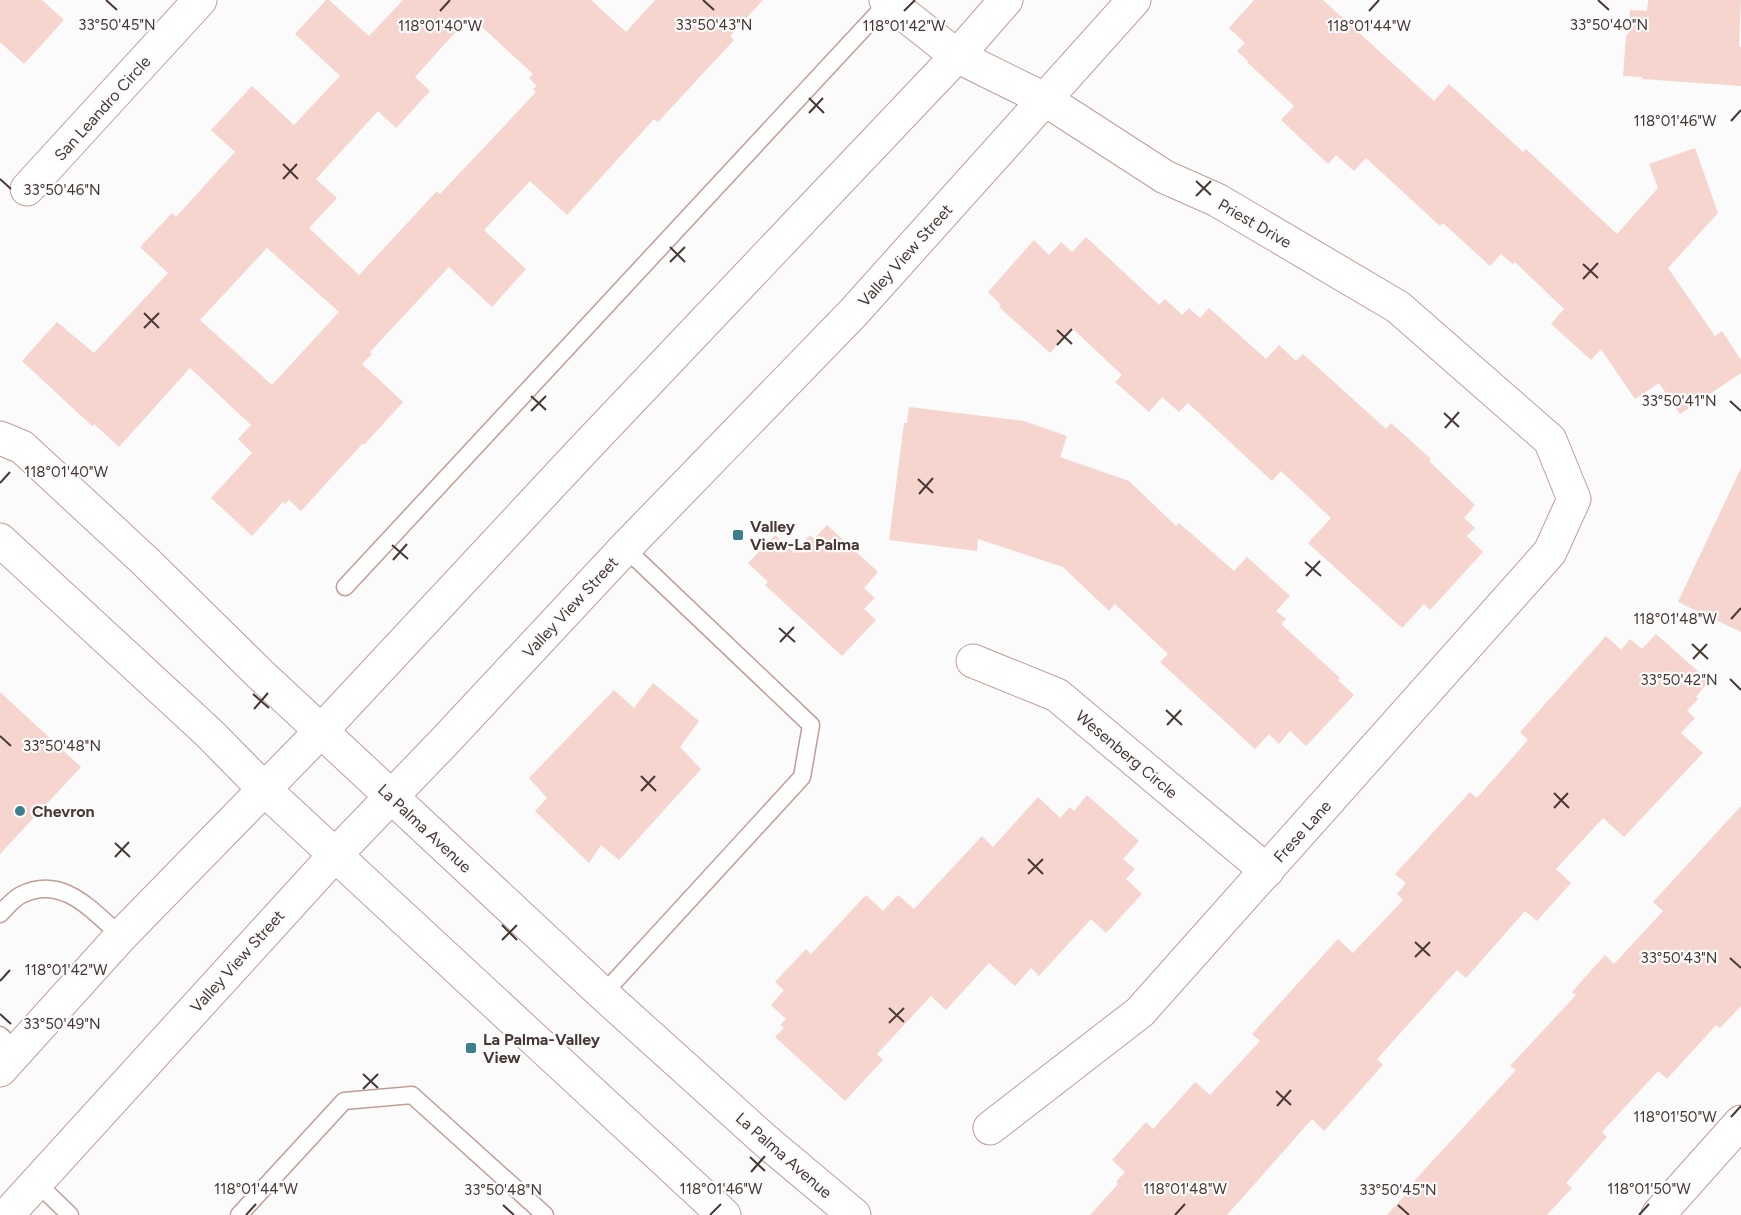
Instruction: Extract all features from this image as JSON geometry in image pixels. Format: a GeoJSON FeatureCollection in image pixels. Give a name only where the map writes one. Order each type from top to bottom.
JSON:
{"type":"FeatureCollection","features":[{"type":"Feature","properties":{"kind":"main road","name":"San Leandro Circle"},"geometry":{"type":"LineString","coordinates":[[27,189],[200,0]]}},
{"type":"Feature","properties":{"kind":"main road"},"geometry":{"type":"LineString","coordinates":[[6,1052],[322,730],[583,450],[957,56],[1006,0]]}},
{"type":"Feature","properties":{"kind":"main road","name":"Valley View Street"},"geometry":{"type":"LineString","coordinates":[[7,1215],[335,855],[625,548],[853,313],[1134,0]]}},
{"type":"Feature","properties":{"kind":"main road","name":"Priest Drive"},"geometry":{"type":"LineString","coordinates":[[888,1],[957,56],[1046,100],[1165,177],[1217,200],[1398,307],[1550,440],[1574,499]]}},
{"type":"Feature","properties":{"kind":"main road","name":"La Palma Avenue"},"geometry":{"type":"LineString","coordinates":[[0,438],[21,447],[145,561],[260,674],[603,994],[767,1142],[854,1215]]}},
{"type":"Feature","properties":{"kind":"main road","name":"Frese Lane"},"geometry":{"type":"LineString","coordinates":[[990,1128],[1140,1012],[1550,552],[1574,499]]}},
{"type":"Feature","properties":{"kind":"main road"},"geometry":{"type":"LineString","coordinates":[[0,540],[210,734],[264,789],[724,1215]]}},
{"type":"Feature","properties":{"kind":"main road","name":"Wesenberg Circle"},"geometry":{"type":"LineString","coordinates":[[973,661],[1057,694],[1267,871]]}},
{"type":"Feature","properties":{"kind":"main road"},"geometry":{"type":"LineString","coordinates":[[1658,1215],[1741,1122]]}},
{"type":"Feature","properties":{"kind":"lane"},"geometry":{"type":"LineString","coordinates":[[345,587],[888,1]]}},
{"type":"Feature","properties":{"kind":"lane"},"geometry":{"type":"LineString","coordinates":[[603,994],[802,777],[811,725],[625,548]]}},
{"type":"Feature","properties":{"kind":"lane"},"geometry":{"type":"LineString","coordinates":[[0,914],[19,895],[45,887],[64,891],[83,903],[121,936]]}},
{"type":"Feature","properties":{"kind":"lane"},"geometry":{"type":"LineString","coordinates":[[239,1215],[344,1101],[412,1095],[545,1215]]}},
{"type":"Feature","properties":{"kind":"lane"},"geometry":{"type":"LineString","coordinates":[[36,1182],[70,1215]]}},
{"type":"Feature","properties":{"kind":"building"},"geometry":{"type":"Polygon","coordinates":[[[0,0],[42,0],[64,20],[24,64],[0,42],[0,0]]]}},
{"type":"Feature","properties":{"kind":"building"},"geometry":{"type":"Polygon","coordinates":[[[326,0],[329,0],[369,36],[403,0],[591,0],[626,32],[655,0],[763,0],[730,36],[734,40],[658,122],[654,119],[567,215],[530,181],[484,230],[526,269],[492,307],[449,267],[370,352],[372,354],[362,364],[403,402],[301,511],[289,500],[285,504],[283,502],[252,536],[211,498],[252,453],[238,439],[251,425],[190,368],[119,447],[94,424],[92,426],[22,361],[57,322],[94,353],[168,273],[140,247],[172,213],[176,217],[235,152],[211,130],[252,86],[294,125],[340,76],[295,34],[326,0]],[[470,16],[415,77],[430,91],[396,128],[378,111],[316,179],[337,198],[309,228],[359,275],[437,191],[440,194],[536,92],[533,89],[537,86],[529,78],[533,74],[470,16]],[[267,248],[200,320],[272,385],[339,312],[267,248]]]}},
{"type":"Feature","properties":{"kind":"building"},"geometry":{"type":"Polygon","coordinates":[[[1254,0],[1323,0],[1434,101],[1449,84],[1523,152],[1526,149],[1617,234],[1658,188],[1649,164],[1695,148],[1718,213],[1668,268],[1715,336],[1722,331],[1741,360],[1741,373],[1680,414],[1659,383],[1635,399],[1601,349],[1591,360],[1551,324],[1564,309],[1515,262],[1513,264],[1501,254],[1490,266],[1443,223],[1440,226],[1366,158],[1354,171],[1336,155],[1328,164],[1281,120],[1294,106],[1237,51],[1245,43],[1229,28],[1254,0]]]}},
{"type":"Feature","properties":{"kind":"building"},"geometry":{"type":"Polygon","coordinates":[[[1648,0],[1741,0],[1739,46],[1741,47],[1741,86],[1623,76],[1630,10],[1647,11],[1648,0]]]}},
{"type":"Feature","properties":{"kind":"building"},"geometry":{"type":"Polygon","coordinates":[[[1086,237],[1159,305],[1165,299],[1182,315],[1189,308],[1200,318],[1209,308],[1266,359],[1279,345],[1296,361],[1303,354],[1386,429],[1391,423],[1431,459],[1429,461],[1475,505],[1464,518],[1475,528],[1467,536],[1483,552],[1430,610],[1424,604],[1402,628],[1308,543],[1331,518],[1281,471],[1272,481],[1188,403],[1179,412],[1162,397],[1149,412],[1115,382],[1122,375],[1072,328],[1050,353],[999,307],[1001,305],[988,292],[1034,240],[1049,255],[1061,242],[1072,252],[1086,237]]]}},
{"type":"Feature","properties":{"kind":"building"},"geometry":{"type":"Polygon","coordinates":[[[909,407],[1024,421],[1067,436],[1060,457],[1129,481],[1176,526],[1179,523],[1234,571],[1247,557],[1290,596],[1276,611],[1286,619],[1281,624],[1340,678],[1338,680],[1354,695],[1306,746],[1290,731],[1279,744],[1269,734],[1255,749],[1160,662],[1168,654],[1115,604],[1109,611],[1063,567],[978,539],[977,551],[889,540],[904,423],[907,423],[909,407]]]}},
{"type":"Feature","properties":{"kind":"building"},"geometry":{"type":"Polygon","coordinates":[[[1741,468],[1741,632],[1678,602],[1741,468]]]}},
{"type":"Feature","properties":{"kind":"building"},"geometry":{"type":"Polygon","coordinates":[[[827,525],[878,572],[864,588],[875,598],[864,609],[876,620],[842,656],[765,585],[768,582],[748,563],[775,535],[794,553],[810,535],[814,539],[827,525]]]}},
{"type":"Feature","properties":{"kind":"building"},"geometry":{"type":"Polygon","coordinates":[[[1656,634],[1709,681],[1687,711],[1695,718],[1681,733],[1703,753],[1624,837],[1603,818],[1556,869],[1571,883],[1537,921],[1525,911],[1466,978],[1457,970],[1377,1059],[1383,1065],[1324,1131],[1312,1119],[1227,1215],[1090,1215],[1118,1184],[1116,1182],[1125,1172],[1112,1160],[1146,1122],[1153,1129],[1195,1082],[1210,1095],[1260,1041],[1252,1034],[1338,939],[1353,953],[1403,900],[1397,894],[1406,883],[1395,874],[1470,792],[1477,798],[1528,740],[1520,732],[1606,636],[1621,650],[1630,639],[1642,649],[1656,634]]]}},
{"type":"Feature","properties":{"kind":"building"},"geometry":{"type":"Polygon","coordinates":[[[653,683],[699,721],[680,747],[701,769],[619,860],[601,845],[589,863],[535,811],[547,798],[529,778],[614,690],[634,708],[653,683]]]}},
{"type":"Feature","properties":{"kind":"building","name":"Chevron"},"geometry":{"type":"Polygon","coordinates":[[[0,692],[81,767],[0,854],[0,692]]]}},
{"type":"Feature","properties":{"kind":"building"},"geometry":{"type":"Polygon","coordinates":[[[1087,795],[1139,841],[1123,859],[1135,869],[1126,879],[1142,894],[1106,933],[1091,919],[1039,976],[1031,968],[1015,986],[989,963],[946,1010],[931,996],[877,1054],[883,1060],[845,1101],[775,1037],[784,1028],[780,1025],[786,1019],[771,1005],[784,990],[775,982],[806,949],[811,954],[866,895],[883,911],[898,895],[914,909],[982,836],[993,847],[1038,797],[1060,818],[1070,807],[1074,811],[1087,795]]]}},
{"type":"Feature","properties":{"kind":"building"},"geometry":{"type":"Polygon","coordinates":[[[1741,806],[1741,1006],[1720,1028],[1716,1025],[1667,1079],[1658,1071],[1602,1132],[1607,1137],[1566,1183],[1572,1188],[1547,1215],[1387,1215],[1416,1183],[1414,1181],[1516,1070],[1510,1066],[1576,995],[1572,992],[1605,955],[1614,964],[1663,911],[1653,902],[1741,806]]]}},
{"type":"Feature","properties":{"kind":"place","name":"Valley View-La Palma"},"geometry":{"type":"Point","coordinates":[738,535]}},
{"type":"Feature","properties":{"kind":"place","name":"Chevron"},"geometry":{"type":"Point","coordinates":[20,811]}},
{"type":"Feature","properties":{"kind":"place","name":"La Palma-Valley View"},"geometry":{"type":"Point","coordinates":[471,1048]}}]}
